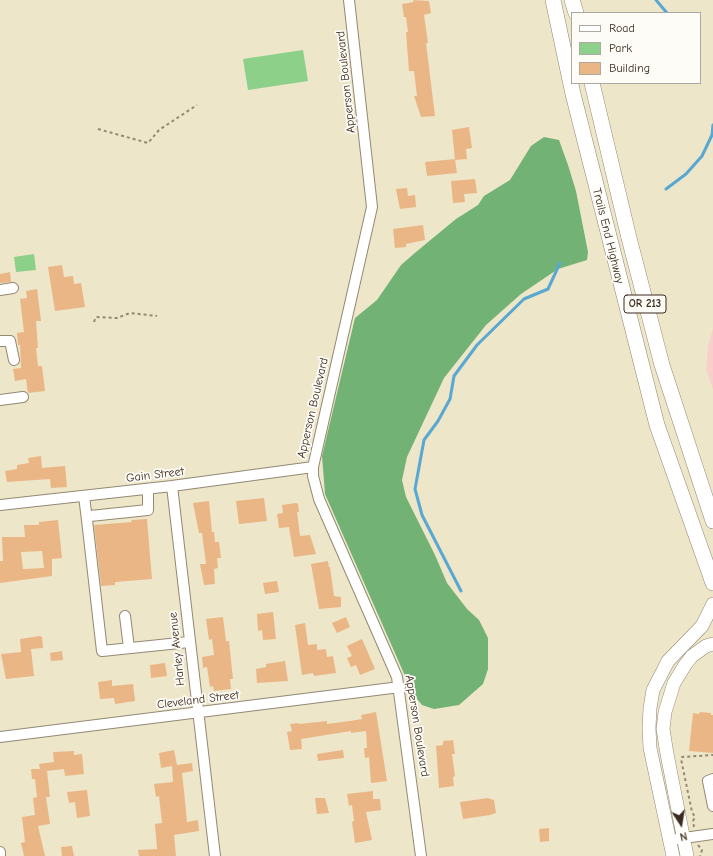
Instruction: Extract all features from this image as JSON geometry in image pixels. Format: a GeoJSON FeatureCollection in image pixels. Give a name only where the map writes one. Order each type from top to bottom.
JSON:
{"type":"FeatureCollection","features":[{"type":"Feature","properties":{"kind":"highway","name":"Trails End Highway"},"geometry":{"type":"LineString","coordinates":[[553,0],[571,83]]}},
{"type":"Feature","properties":{"kind":"highway"},"geometry":{"type":"LineString","coordinates":[[572,0],[576,12]]}},
{"type":"Feature","properties":{"kind":"highway","name":"Trails End Highway"},"geometry":{"type":"LineString","coordinates":[[571,84],[655,419],[713,583]]}},
{"type":"Feature","properties":{"kind":"highway","name":"Trails End Highway"},"geometry":{"type":"LineString","coordinates":[[592,84],[650,323],[676,410],[713,521]]}},
{"type":"Feature","properties":{"kind":"main road"},"geometry":{"type":"LineString","coordinates":[[673,856],[650,748],[650,708],[653,690],[668,661],[702,626],[713,604]]}},
{"type":"Feature","properties":{"kind":"main road"},"geometry":{"type":"LineString","coordinates":[[687,856],[690,837],[667,754],[664,729],[665,712],[674,683],[685,665],[692,656],[706,646],[713,644]]}},
{"type":"Feature","properties":{"kind":"street","name":"Apperson Boulevard"},"geometry":{"type":"LineString","coordinates":[[350,0],[372,207],[313,468],[313,480],[319,499],[395,670],[400,687],[421,856]]}},
{"type":"Feature","properties":{"kind":"street"},"geometry":{"type":"LineString","coordinates":[[0,290],[12,288]]}},
{"type":"Feature","properties":{"kind":"street"},"geometry":{"type":"LineString","coordinates":[[0,341],[10,341],[14,360]]}},
{"type":"Feature","properties":{"kind":"street"},"geometry":{"type":"LineString","coordinates":[[0,400],[23,397]]}},
{"type":"Feature","properties":{"kind":"street","name":"Gain Street"},"geometry":{"type":"LineString","coordinates":[[0,505],[148,489],[313,468]]}},
{"type":"Feature","properties":{"kind":"street","name":"Harley Avenue"},"geometry":{"type":"LineString","coordinates":[[172,486],[197,713],[215,856]]}},
{"type":"Feature","properties":{"kind":"street"},"geometry":{"type":"LineString","coordinates":[[87,520],[90,516],[148,510],[148,489]]}},
{"type":"Feature","properties":{"kind":"street"},"geometry":{"type":"LineString","coordinates":[[84,496],[102,651],[189,642]]}},
{"type":"Feature","properties":{"kind":"street"},"geometry":{"type":"LineString","coordinates":[[125,616],[129,648]]}},
{"type":"Feature","properties":{"kind":"street","name":"Cleveland Street"},"geometry":{"type":"LineString","coordinates":[[0,737],[400,687]]}},
{"type":"Feature","properties":{"kind":"street"},"geometry":{"type":"LineString","coordinates":[[713,779],[708,780],[713,804]]}},
{"type":"Feature","properties":{"kind":"street"},"geometry":{"type":"LineString","coordinates":[[670,841],[713,834]]}},
{"type":"Feature","properties":{"kind":"path"},"geometry":{"type":"LineString","coordinates":[[98,129],[148,143],[159,130],[197,105]]}},
{"type":"Feature","properties":{"kind":"path"},"geometry":{"type":"LineString","coordinates":[[94,322],[96,317],[117,318],[130,313],[157,316]]}},
{"type":"Feature","properties":{"kind":"path"},"geometry":{"type":"LineString","coordinates":[[700,856],[702,850],[690,837],[695,817],[692,812],[681,759],[682,757],[713,755]]}},
{"type":"Feature","properties":{"kind":"shaded area"},"geometry":{"type":"Polygon","coordinates":[[[713,329],[713,389],[706,369],[708,346],[713,329]]]}},
{"type":"Feature","properties":{"kind":"green space"},"geometry":{"type":"Polygon","coordinates":[[[303,50],[308,81],[248,90],[243,59],[303,50]]]}},
{"type":"Feature","properties":{"kind":"green space"},"geometry":{"type":"Polygon","coordinates":[[[544,137],[559,140],[568,165],[576,191],[588,252],[587,260],[558,269],[521,294],[486,325],[444,378],[407,457],[402,480],[406,497],[435,555],[447,583],[467,609],[479,620],[488,638],[488,669],[483,684],[459,705],[434,709],[422,705],[413,694],[325,494],[322,456],[355,318],[377,300],[401,265],[456,219],[478,205],[484,196],[510,180],[531,146],[544,137]]]}},
{"type":"Feature","properties":{"kind":"green space"},"geometry":{"type":"Polygon","coordinates":[[[34,254],[36,270],[16,272],[14,257],[34,254]]]}},
{"type":"Feature","properties":{"kind":"building"},"geometry":{"type":"Polygon","coordinates":[[[413,0],[429,1],[431,13],[424,15],[435,116],[421,117],[414,96],[417,96],[414,71],[409,71],[406,32],[408,32],[402,4],[414,2],[413,0]]]}},
{"type":"Feature","properties":{"kind":"building"},"geometry":{"type":"Polygon","coordinates":[[[469,127],[472,148],[466,149],[467,159],[455,160],[452,130],[469,127]]]}},
{"type":"Feature","properties":{"kind":"building"},"geometry":{"type":"Polygon","coordinates":[[[455,159],[457,173],[427,176],[425,162],[455,159]]]}},
{"type":"Feature","properties":{"kind":"building"},"geometry":{"type":"Polygon","coordinates":[[[475,179],[477,193],[464,194],[465,202],[453,203],[451,181],[475,179]]]}},
{"type":"Feature","properties":{"kind":"building"},"geometry":{"type":"Polygon","coordinates":[[[407,188],[408,196],[415,195],[416,207],[400,209],[396,189],[407,188]]]}},
{"type":"Feature","properties":{"kind":"building"},"geometry":{"type":"Polygon","coordinates":[[[423,225],[425,240],[406,244],[406,247],[395,248],[393,229],[423,225]]]}},
{"type":"Feature","properties":{"kind":"building"},"geometry":{"type":"Polygon","coordinates":[[[62,265],[64,277],[73,276],[74,284],[81,283],[85,307],[55,311],[48,267],[62,265]]]}},
{"type":"Feature","properties":{"kind":"building"},"geometry":{"type":"Polygon","coordinates":[[[10,272],[11,282],[0,283],[0,274],[10,272]]]}},
{"type":"Feature","properties":{"kind":"building"},"geometry":{"type":"Polygon","coordinates":[[[37,289],[41,321],[36,321],[38,348],[36,348],[38,366],[42,366],[45,391],[28,393],[26,379],[15,381],[13,369],[21,368],[20,345],[18,345],[17,333],[24,332],[20,299],[27,298],[26,291],[37,289]]]}},
{"type":"Feature","properties":{"kind":"building"},"geometry":{"type":"Polygon","coordinates":[[[41,456],[42,468],[65,466],[67,487],[51,488],[50,479],[7,482],[5,471],[17,469],[17,465],[29,463],[28,458],[41,456]]]}},
{"type":"Feature","properties":{"kind":"building"},"geometry":{"type":"Polygon","coordinates":[[[264,498],[267,521],[239,524],[236,501],[264,498]]]}},
{"type":"Feature","properties":{"kind":"building"},"geometry":{"type":"Polygon","coordinates":[[[209,501],[212,532],[214,532],[215,542],[219,542],[221,558],[217,558],[218,568],[214,569],[215,584],[204,585],[200,564],[206,564],[202,533],[199,533],[193,503],[209,501]]]}},
{"type":"Feature","properties":{"kind":"building"},"geometry":{"type":"Polygon","coordinates":[[[298,504],[299,512],[297,512],[300,536],[310,535],[316,554],[294,557],[289,527],[279,528],[277,514],[283,513],[282,505],[298,504]]]}},
{"type":"Feature","properties":{"kind":"building"},"geometry":{"type":"Polygon","coordinates":[[[147,519],[152,579],[115,582],[115,585],[101,586],[94,525],[132,522],[131,520],[147,519]]]}},
{"type":"Feature","properties":{"kind":"building"},"geometry":{"type":"Polygon","coordinates":[[[58,520],[62,558],[52,559],[52,576],[0,583],[0,561],[3,561],[2,537],[25,537],[24,525],[39,525],[39,522],[58,520]],[[42,551],[21,552],[23,569],[44,568],[42,551]]]}},
{"type":"Feature","properties":{"kind":"building"},"geometry":{"type":"Polygon","coordinates":[[[328,561],[334,596],[341,597],[341,607],[319,609],[311,564],[328,561]]]}},
{"type":"Feature","properties":{"kind":"building"},"geometry":{"type":"Polygon","coordinates":[[[277,581],[279,592],[265,594],[263,583],[277,581]]]}},
{"type":"Feature","properties":{"kind":"building"},"geometry":{"type":"Polygon","coordinates":[[[273,612],[276,639],[263,640],[262,630],[258,631],[257,614],[273,612]]]}},
{"type":"Feature","properties":{"kind":"building"},"geometry":{"type":"Polygon","coordinates":[[[223,617],[226,641],[229,641],[233,679],[230,679],[231,689],[214,691],[213,686],[210,687],[207,667],[203,668],[202,657],[214,655],[212,639],[209,640],[206,619],[223,617]]]}},
{"type":"Feature","properties":{"kind":"building"},"geometry":{"type":"Polygon","coordinates":[[[346,617],[350,627],[337,633],[332,623],[346,617]]]}},
{"type":"Feature","properties":{"kind":"building"},"geometry":{"type":"Polygon","coordinates":[[[305,623],[308,645],[317,644],[317,650],[326,649],[327,657],[333,656],[336,673],[314,676],[313,673],[302,675],[295,625],[305,623]]]}},
{"type":"Feature","properties":{"kind":"building"},"geometry":{"type":"Polygon","coordinates":[[[42,637],[43,648],[31,649],[34,676],[6,679],[1,654],[21,652],[20,639],[42,637]]]}},
{"type":"Feature","properties":{"kind":"building"},"geometry":{"type":"Polygon","coordinates":[[[362,639],[375,669],[360,675],[356,665],[351,667],[347,658],[352,656],[347,646],[362,639]]]}},
{"type":"Feature","properties":{"kind":"building"},"geometry":{"type":"Polygon","coordinates":[[[62,651],[63,660],[51,661],[50,653],[62,651]]]}},
{"type":"Feature","properties":{"kind":"building"},"geometry":{"type":"Polygon","coordinates":[[[285,661],[288,681],[257,683],[256,669],[266,667],[266,664],[285,661]]]}},
{"type":"Feature","properties":{"kind":"building"},"geometry":{"type":"Polygon","coordinates":[[[165,663],[167,676],[151,678],[150,665],[165,663]]]}},
{"type":"Feature","properties":{"kind":"building"},"geometry":{"type":"Polygon","coordinates":[[[112,680],[112,686],[133,684],[135,701],[115,704],[114,698],[100,699],[98,682],[112,680]]]}},
{"type":"Feature","properties":{"kind":"building"},"geometry":{"type":"Polygon","coordinates":[[[376,712],[387,781],[371,783],[369,757],[365,758],[364,748],[367,748],[366,731],[351,733],[351,731],[301,739],[302,749],[290,750],[287,732],[292,731],[290,724],[327,721],[327,724],[350,721],[362,719],[361,715],[376,712]]]}},
{"type":"Feature","properties":{"kind":"building"},"geometry":{"type":"Polygon","coordinates":[[[700,712],[711,713],[711,715],[713,715],[713,753],[689,751],[693,713],[699,714],[700,712]]]}},
{"type":"Feature","properties":{"kind":"building"},"geometry":{"type":"Polygon","coordinates":[[[453,740],[455,754],[452,754],[455,776],[453,777],[454,786],[439,788],[436,746],[443,745],[443,741],[453,740]]]}},
{"type":"Feature","properties":{"kind":"building"},"geometry":{"type":"Polygon","coordinates":[[[174,750],[177,765],[192,763],[193,771],[182,773],[187,822],[198,820],[199,831],[174,835],[176,856],[139,856],[138,850],[157,849],[155,824],[162,823],[159,796],[156,797],[154,784],[173,782],[172,766],[161,768],[159,753],[174,750]]]}},
{"type":"Feature","properties":{"kind":"building"},"geometry":{"type":"Polygon","coordinates":[[[343,750],[344,758],[318,761],[317,754],[343,750]]]}},
{"type":"Feature","properties":{"kind":"building"},"geometry":{"type":"Polygon","coordinates":[[[74,751],[74,755],[82,754],[84,774],[65,776],[64,769],[47,771],[50,797],[46,797],[50,824],[38,826],[45,856],[24,856],[21,843],[25,842],[22,817],[35,815],[33,798],[37,797],[35,779],[32,779],[31,769],[40,769],[39,764],[54,762],[53,752],[74,751]]]}},
{"type":"Feature","properties":{"kind":"building"},"geometry":{"type":"Polygon","coordinates":[[[87,790],[90,816],[77,818],[75,802],[69,803],[67,792],[87,790]]]}},
{"type":"Feature","properties":{"kind":"building"},"geometry":{"type":"Polygon","coordinates":[[[373,791],[373,799],[380,799],[381,810],[366,812],[372,840],[355,843],[352,822],[354,821],[352,805],[349,806],[347,794],[373,791]]]}},
{"type":"Feature","properties":{"kind":"building"},"geometry":{"type":"Polygon","coordinates":[[[315,798],[325,798],[329,813],[317,814],[315,798]]]}},
{"type":"Feature","properties":{"kind":"building"},"geometry":{"type":"Polygon","coordinates":[[[488,798],[494,800],[496,813],[463,819],[460,802],[488,798]]]}},
{"type":"Feature","properties":{"kind":"building"},"geometry":{"type":"Polygon","coordinates":[[[549,828],[549,841],[540,842],[539,829],[549,828]]]}},
{"type":"Feature","properties":{"kind":"building"},"geometry":{"type":"Polygon","coordinates":[[[72,846],[74,856],[62,856],[61,847],[72,846]]]}},
{"type":"Feature","properties":{"kind":"waterway"},"geometry":{"type":"LineString","coordinates":[[656,0],[666,12]]}},
{"type":"Feature","properties":{"kind":"waterway"},"geometry":{"type":"LineString","coordinates":[[666,189],[686,174],[702,156],[712,135],[713,125]]}},
{"type":"Feature","properties":{"kind":"waterway"},"geometry":{"type":"LineString","coordinates":[[461,591],[422,515],[415,489],[424,440],[438,421],[450,399],[454,376],[477,345],[524,299],[548,289],[560,263]]}}]}
